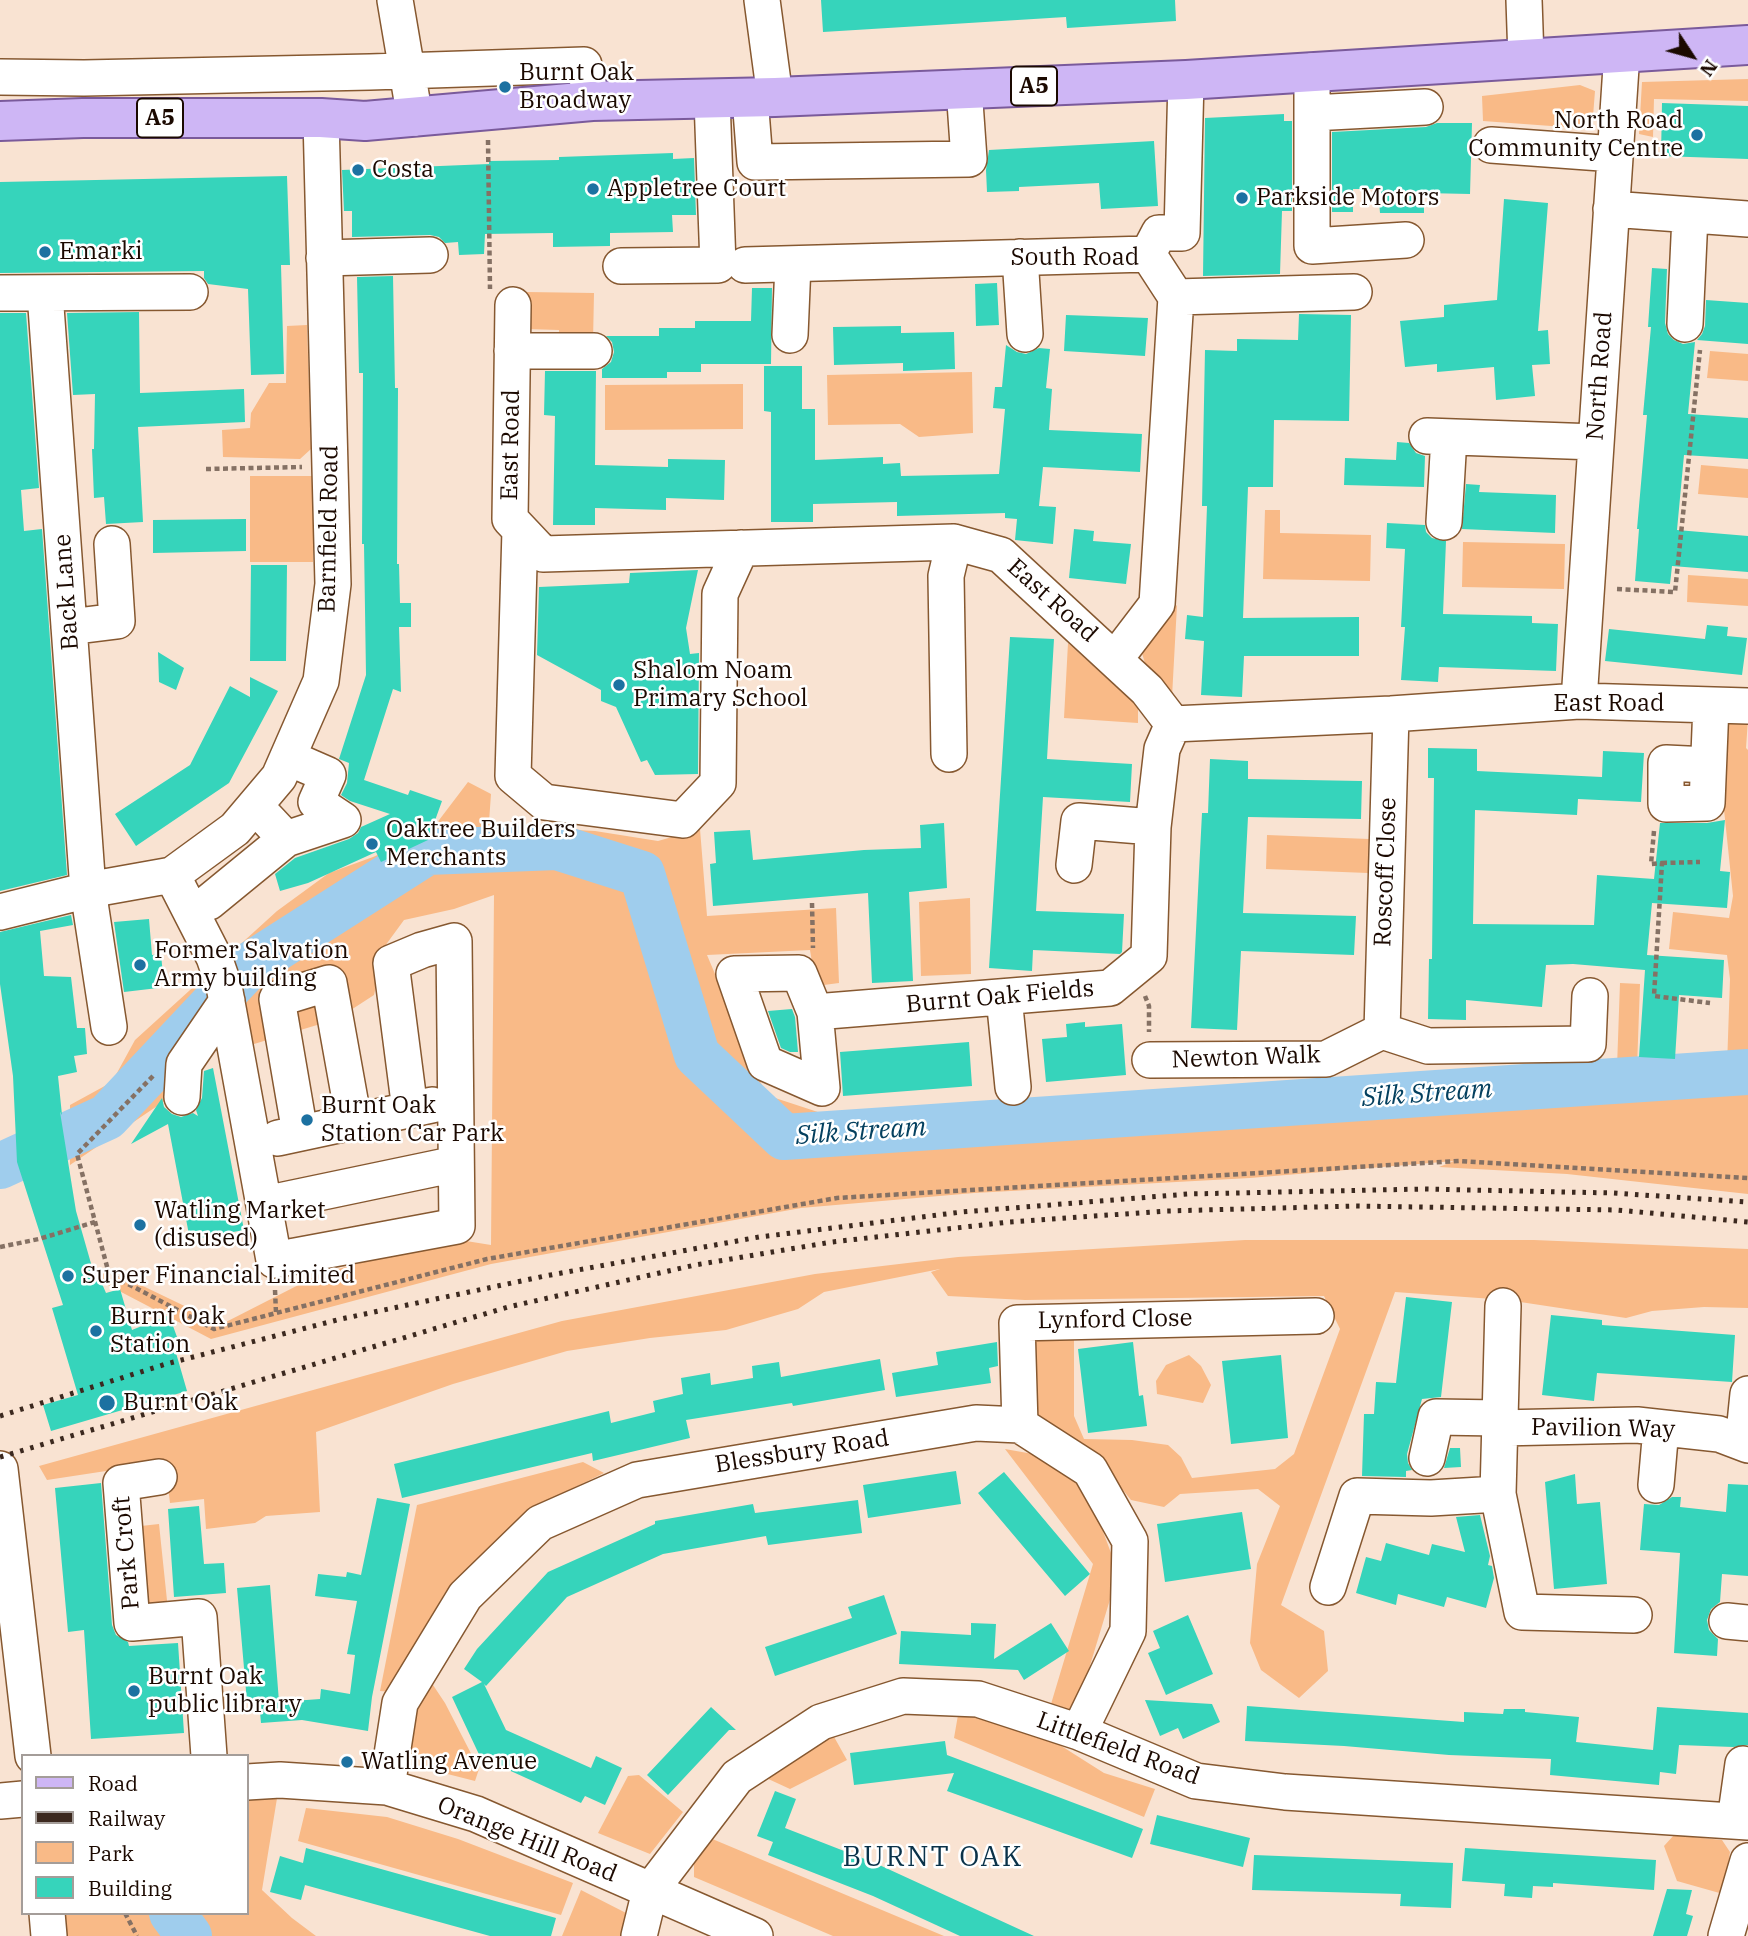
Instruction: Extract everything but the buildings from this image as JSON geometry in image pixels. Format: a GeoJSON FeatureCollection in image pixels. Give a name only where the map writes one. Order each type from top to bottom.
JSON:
{"type":"FeatureCollection","features":[{"type":"Feature","properties":{"kind":"main road","name":"A5"},"geometry":{"type":"LineString","coordinates":[[0,121],[83,118],[321,118],[365,121],[592,101],[763,98],[1186,80],[1748,45]]}},
{"type":"Feature","properties":{"kind":"street"},"geometry":{"type":"LineString","coordinates":[[395,0],[415,118]]}},
{"type":"Feature","properties":{"kind":"street"},"geometry":{"type":"LineString","coordinates":[[762,0],[763,98],[755,162],[969,159],[964,88]]}},
{"type":"Feature","properties":{"kind":"street"},"geometry":{"type":"LineString","coordinates":[[1524,0],[1526,58]]}},
{"type":"Feature","properties":{"kind":"street","name":"North Road"},"geometry":{"type":"LineString","coordinates":[[1579,701],[1622,51]]}},
{"type":"Feature","properties":{"kind":"street"},"geometry":{"type":"LineString","coordinates":[[0,77],[84,78],[584,65],[592,101]]}},
{"type":"Feature","properties":{"kind":"street"},"geometry":{"type":"LineString","coordinates":[[1312,71],[1312,246],[1406,240]]}},
{"type":"Feature","properties":{"kind":"street"},"geometry":{"type":"LineString","coordinates":[[83,118],[84,78]]}},
{"type":"Feature","properties":{"kind":"street"},"geometry":{"type":"LineString","coordinates":[[1148,254],[1159,233],[1182,233],[1186,80]]}},
{"type":"Feature","properties":{"kind":"street"},"geometry":{"type":"LineString","coordinates":[[621,266],[718,264],[712,99]]}},
{"type":"Feature","properties":{"kind":"street"},"geometry":{"type":"LineString","coordinates":[[1312,113],[1425,107]]}},
{"type":"Feature","properties":{"kind":"street","name":"Barnfield Road"},"geometry":{"type":"LineString","coordinates":[[0,912],[88,890],[172,875],[235,829],[279,777],[321,681],[333,584],[321,118]]}},
{"type":"Feature","properties":{"kind":"street"},"geometry":{"type":"LineString","coordinates":[[1491,145],[1615,154]]}},
{"type":"Feature","properties":{"kind":"street"},"geometry":{"type":"LineString","coordinates":[[1611,209],[1748,219]]}},
{"type":"Feature","properties":{"kind":"street"},"geometry":{"type":"LineString","coordinates":[[1685,324],[1690,216]]}},
{"type":"Feature","properties":{"kind":"street","name":"South Road"},"geometry":{"type":"LineString","coordinates":[[745,265],[1148,254],[1177,297]]}},
{"type":"Feature","properties":{"kind":"street"},"geometry":{"type":"LineString","coordinates":[[324,258],[430,256]]}},
{"type":"Feature","properties":{"kind":"street"},"geometry":{"type":"LineString","coordinates":[[1020,257],[1026,334]]}},
{"type":"Feature","properties":{"kind":"street"},"geometry":{"type":"LineString","coordinates":[[790,335],[793,264]]}},
{"type":"Feature","properties":{"kind":"street"},"geometry":{"type":"LineString","coordinates":[[0,293],[190,292]]}},
{"type":"Feature","properties":{"kind":"street"},"geometry":{"type":"LineString","coordinates":[[1115,659],[1157,604],[1177,297],[1354,292]]}},
{"type":"Feature","properties":{"kind":"street","name":"Back Lane"},"geometry":{"type":"LineString","coordinates":[[46,293],[88,890],[108,1027]]}},
{"type":"Feature","properties":{"kind":"street","name":"East Road"},"geometry":{"type":"LineString","coordinates":[[513,305],[510,519],[543,554],[954,542],[1000,555],[1147,690],[1173,724],[1391,714],[1579,701],[1748,706]]}},
{"type":"Feature","properties":{"kind":"street"},"geometry":{"type":"LineString","coordinates":[[512,351],[594,351]]}},
{"type":"Feature","properties":{"kind":"street"},"geometry":{"type":"LineString","coordinates":[[1444,522],[1438,436],[1596,442]]}},
{"type":"Feature","properties":{"kind":"street"},"geometry":{"type":"LineString","coordinates":[[520,530],[513,776],[544,802],[683,820],[718,783],[720,594],[741,548]]}},
{"type":"Feature","properties":{"kind":"street"},"geometry":{"type":"LineString","coordinates":[[949,754],[946,576],[954,542]]}},
{"type":"Feature","properties":{"kind":"street"},"geometry":{"type":"LineString","coordinates":[[69,627],[117,621],[112,544]]}},
{"type":"Feature","properties":{"kind":"street"},"geometry":{"type":"LineString","coordinates":[[1666,804],[1666,763],[1709,765],[1711,705]]}},
{"type":"Feature","properties":{"kind":"street","name":"Roscoff Close"},"geometry":{"type":"LineString","coordinates":[[1382,1031],[1391,714]]}},
{"type":"Feature","properties":{"kind":"street","name":"Burnt Oak Fields"},"geometry":{"type":"LineString","coordinates":[[815,1012],[1110,988],[1149,956],[1153,827],[1162,749],[1173,724]]}},
{"type":"Feature","properties":{"kind":"street"},"geometry":{"type":"LineString","coordinates":[[209,902],[286,839],[343,820],[316,803],[328,775],[289,758]]}},
{"type":"Feature","properties":{"kind":"street"},"geometry":{"type":"LineString","coordinates":[[255,806],[286,839]]}},
{"type":"Feature","properties":{"kind":"street"},"geometry":{"type":"LineString","coordinates":[[1073,866],[1079,821],[1153,827]]}},
{"type":"Feature","properties":{"kind":"street"},"geometry":{"type":"LineString","coordinates":[[172,875],[222,981],[274,1260],[457,1226],[454,941],[391,963],[410,1110]]}},
{"type":"Feature","properties":{"kind":"street"},"geometry":{"type":"LineString","coordinates":[[182,1097],[184,1065],[222,981]]}},
{"type":"Feature","properties":{"kind":"street"},"geometry":{"type":"LineString","coordinates":[[299,1133],[277,999],[329,983],[354,1122]]}},
{"type":"Feature","properties":{"kind":"street"},"geometry":{"type":"LineString","coordinates":[[1382,1031],[1428,1046],[1588,1044],[1590,996]]}},
{"type":"Feature","properties":{"kind":"street"},"geometry":{"type":"LineString","coordinates":[[1004,997],[1013,1087]]}},
{"type":"Feature","properties":{"kind":"street","name":"Newton Walk"},"geometry":{"type":"LineString","coordinates":[[1150,1060],[1326,1059],[1382,1031]]}},
{"type":"Feature","properties":{"kind":"street"},"geometry":{"type":"LineString","coordinates":[[253,1143],[456,1100]]}},
{"type":"Feature","properties":{"kind":"street"},"geometry":{"type":"LineString","coordinates":[[265,1204],[456,1164]]}},
{"type":"Feature","properties":{"kind":"street"},"geometry":{"type":"LineString","coordinates":[[1503,1306],[1498,1494],[1522,1612],[1634,1615]]}},
{"type":"Feature","properties":{"kind":"street","name":"Lynford Close"},"geometry":{"type":"LineString","coordinates":[[1020,1424],[1017,1323],[1316,1316]]}},
{"type":"Feature","properties":{"kind":"street"},"geometry":{"type":"LineString","coordinates":[[1746,1444],[1748,1394]]}},
{"type":"Feature","properties":{"kind":"street","name":"Pavilion Way"},"geometry":{"type":"LineString","coordinates":[[1427,1458],[1436,1417],[1499,1423],[1661,1427],[1719,1434],[1746,1444]]}},
{"type":"Feature","properties":{"kind":"street","name":"Blessbury Road"},"geometry":{"type":"LineString","coordinates":[[387,1787],[400,1703],[465,1595],[540,1523],[637,1479],[976,1423],[1020,1424]]}},
{"type":"Feature","properties":{"kind":"street"},"geometry":{"type":"LineString","coordinates":[[1020,1424],[1090,1470],[1130,1541],[1128,1631],[1079,1732]]}},
{"type":"Feature","properties":{"kind":"street"},"geometry":{"type":"LineString","coordinates":[[1656,1485],[1661,1427]]}},
{"type":"Feature","properties":{"kind":"street"},"geometry":{"type":"LineString","coordinates":[[0,1469],[33,1754]]}},
{"type":"Feature","properties":{"kind":"street","name":"Park Croft"},"geometry":{"type":"LineString","coordinates":[[159,1477],[121,1483],[132,1623],[199,1617],[209,1754]]}},
{"type":"Feature","properties":{"kind":"street"},"geometry":{"type":"LineString","coordinates":[[1328,1587],[1357,1496],[1432,1498],[1498,1494]]}},
{"type":"Feature","properties":{"kind":"street","name":"Littlefield Road"},"geometry":{"type":"LineString","coordinates":[[650,1891],[737,1777],[821,1722],[903,1696],[978,1699],[1079,1732],[1196,1781],[1285,1793],[1741,1822]]}},
{"type":"Feature","properties":{"kind":"street"},"geometry":{"type":"LineString","coordinates":[[1741,1822],[1743,1764]]}},
{"type":"Feature","properties":{"kind":"street","name":"Orange Hill Road"},"geometry":{"type":"LineString","coordinates":[[248,1782],[281,1780],[387,1787],[477,1814],[755,1936]]}},
{"type":"Feature","properties":{"kind":"street"},"geometry":{"type":"LineString","coordinates":[[0,1801],[21,1799]]}},
{"type":"Feature","properties":{"kind":"street"},"geometry":{"type":"LineString","coordinates":[[1727,1936],[1748,1861]]}},
{"type":"Feature","properties":{"kind":"street"},"geometry":{"type":"LineString","coordinates":[[639,1936],[650,1891]]}},
{"type":"Feature","properties":{"kind":"street"},"geometry":{"type":"LineString","coordinates":[[47,1915],[48,1936]]}},
{"type":"Feature","properties":{"kind":"path"},"geometry":{"type":"LineString","coordinates":[[487,109],[490,304],[513,305]]}},
{"type":"Feature","properties":{"kind":"path"},"geometry":{"type":"LineString","coordinates":[[1586,587],[1675,592],[1701,341],[1685,324]]}},
{"type":"Feature","properties":{"kind":"path"},"geometry":{"type":"LineString","coordinates":[[206,469],[331,466]]}},
{"type":"Feature","properties":{"kind":"path"},"geometry":{"type":"LineString","coordinates":[[1666,804],[1656,811],[1651,864],[1700,862]]}},
{"type":"Feature","properties":{"kind":"path"},"geometry":{"type":"LineString","coordinates":[[1662,863],[1654,996],[1710,1003]]}},
{"type":"Feature","properties":{"kind":"path","name":"Newton Walk"},"geometry":{"type":"LineString","coordinates":[[1131,971],[1149,1006],[1150,1060]]}},
{"type":"Feature","properties":{"kind":"path"},"geometry":{"type":"LineString","coordinates":[[162,1068],[77,1154],[109,1274],[214,1329],[487,1259],[837,1198],[1459,1161],[1748,1178]]}},
{"type":"Feature","properties":{"kind":"path"},"geometry":{"type":"LineString","coordinates":[[0,1247],[39,1240],[95,1222]]}},
{"type":"Feature","properties":{"kind":"path"},"geometry":{"type":"LineString","coordinates":[[126,1915],[137,1936]]}},
{"type":"Feature","properties":{"kind":"green space"},"geometry":{"type":"Polygon","coordinates":[[[1748,79],[1748,101],[1654,99],[1653,137],[1639,134],[1642,82],[1748,79]]]}},
{"type":"Feature","properties":{"kind":"green space"},"geometry":{"type":"Polygon","coordinates":[[[1580,85],[1595,91],[1592,129],[1483,121],[1482,96],[1580,85]]]}},
{"type":"Feature","properties":{"kind":"green space"},"geometry":{"type":"Polygon","coordinates":[[[527,292],[594,293],[593,342],[559,341],[559,330],[526,329],[527,292]]]}},
{"type":"Feature","properties":{"kind":"green space"},"geometry":{"type":"Polygon","coordinates":[[[307,325],[311,449],[300,459],[223,457],[222,430],[250,428],[251,413],[269,383],[286,383],[287,326],[307,325]]]}},
{"type":"Feature","properties":{"kind":"green space"},"geometry":{"type":"Polygon","coordinates":[[[1710,351],[1748,354],[1748,381],[1707,378],[1710,351]]]}},
{"type":"Feature","properties":{"kind":"green space"},"geometry":{"type":"Polygon","coordinates":[[[972,372],[973,433],[919,437],[900,424],[828,425],[827,375],[972,372]]]}},
{"type":"Feature","properties":{"kind":"green space"},"geometry":{"type":"Polygon","coordinates":[[[743,384],[743,429],[605,430],[605,385],[743,384]]]}},
{"type":"Feature","properties":{"kind":"green space"},"geometry":{"type":"Polygon","coordinates":[[[1701,465],[1748,469],[1748,498],[1698,494],[1701,465]]]}},
{"type":"Feature","properties":{"kind":"green space"},"geometry":{"type":"Polygon","coordinates":[[[250,476],[314,476],[313,562],[250,562],[250,476]]]}},
{"type":"Feature","properties":{"kind":"green space"},"geometry":{"type":"Polygon","coordinates":[[[1265,510],[1280,510],[1280,533],[1371,535],[1370,581],[1263,579],[1265,510]]]}},
{"type":"Feature","properties":{"kind":"green space"},"geometry":{"type":"Polygon","coordinates":[[[1463,542],[1565,544],[1564,589],[1462,587],[1463,542]]]}},
{"type":"Feature","properties":{"kind":"green space"},"geometry":{"type":"Polygon","coordinates":[[[1688,575],[1748,579],[1748,606],[1687,602],[1688,575]]]}},
{"type":"Feature","properties":{"kind":"green space"},"geometry":{"type":"Polygon","coordinates":[[[1177,605],[1172,697],[1149,677],[1142,653],[1148,634],[1177,605]]]}},
{"type":"Feature","properties":{"kind":"green space"},"geometry":{"type":"Polygon","coordinates":[[[1068,643],[1138,707],[1138,723],[1064,718],[1068,643]]]}},
{"type":"Feature","properties":{"kind":"green space"},"geometry":{"type":"Polygon","coordinates":[[[1734,718],[1748,719],[1748,1194],[1567,1174],[1439,1167],[1454,1161],[1250,1178],[974,1193],[801,1208],[491,1264],[211,1339],[102,1282],[101,1271],[145,1287],[222,1324],[320,1274],[393,1254],[460,1240],[491,1245],[494,895],[454,909],[404,920],[385,946],[374,995],[337,1019],[254,1044],[204,1053],[172,1096],[70,1165],[70,1105],[112,1082],[135,1040],[277,911],[329,873],[430,832],[468,782],[491,794],[489,822],[503,826],[595,831],[658,841],[700,829],[707,916],[836,908],[839,983],[816,986],[810,950],[707,955],[766,1095],[824,1114],[1727,1066],[1730,979],[1727,955],[1669,949],[1673,912],[1729,918],[1733,896],[1723,800],[1722,729],[1734,718]]]}},
{"type":"Feature","properties":{"kind":"green space"},"geometry":{"type":"Polygon","coordinates":[[[1267,835],[1369,839],[1368,873],[1266,869],[1267,835]]]}},
{"type":"Feature","properties":{"kind":"green space"},"geometry":{"type":"Polygon","coordinates":[[[970,898],[971,974],[921,976],[919,902],[970,898]]]}},
{"type":"Feature","properties":{"kind":"green space"},"geometry":{"type":"Polygon","coordinates":[[[1620,983],[1640,984],[1637,1068],[1617,1067],[1620,983]]]}},
{"type":"Feature","properties":{"kind":"green space"},"geometry":{"type":"Polygon","coordinates":[[[1245,1240],[1534,1240],[1748,1249],[1748,1308],[1704,1307],[1652,1311],[1626,1318],[1507,1300],[1395,1292],[1281,1605],[1324,1631],[1328,1671],[1299,1698],[1261,1670],[1250,1643],[1257,1564],[1280,1506],[1258,1489],[1180,1494],[1164,1507],[1131,1500],[1098,1459],[1031,1421],[1028,1331],[1074,1332],[1074,1416],[1084,1439],[1132,1440],[1168,1445],[1181,1457],[1192,1478],[1275,1469],[1294,1454],[1340,1329],[1324,1296],[1025,1300],[948,1296],[931,1272],[940,1269],[824,1292],[798,1309],[726,1330],[567,1351],[453,1384],[316,1432],[320,1512],[266,1516],[255,1523],[206,1529],[204,1499],[170,1503],[165,1462],[47,1480],[39,1466],[562,1321],[815,1274],[958,1257],[1245,1240]]]}},
{"type":"Feature","properties":{"kind":"green space"},"geometry":{"type":"Polygon","coordinates":[[[1189,1355],[1201,1366],[1211,1385],[1203,1403],[1157,1394],[1156,1381],[1166,1365],[1189,1355]]]}},
{"type":"Feature","properties":{"kind":"green space"},"geometry":{"type":"Polygon","coordinates":[[[1005,1449],[1033,1454],[1063,1468],[1088,1491],[1111,1553],[1115,1583],[1078,1705],[1064,1711],[1051,1704],[1093,1564],[1005,1449]]]}},
{"type":"Feature","properties":{"kind":"green space"},"geometry":{"type":"Polygon","coordinates":[[[583,1462],[604,1473],[529,1510],[446,1591],[411,1651],[392,1692],[380,1691],[417,1505],[583,1462]]]}},
{"type":"Feature","properties":{"kind":"green space"},"geometry":{"type":"Polygon","coordinates":[[[159,1524],[168,1610],[141,1612],[132,1527],[159,1524]]]}},
{"type":"Feature","properties":{"kind":"green space"},"geometry":{"type":"Polygon","coordinates":[[[431,1682],[445,1703],[479,1769],[475,1781],[416,1766],[407,1752],[407,1732],[431,1682]]]}},
{"type":"Feature","properties":{"kind":"green space"},"geometry":{"type":"Polygon","coordinates":[[[958,1715],[1009,1723],[1044,1735],[1104,1773],[1155,1789],[1144,1817],[954,1738],[958,1715]]]}},
{"type":"Feature","properties":{"kind":"green space"},"geometry":{"type":"Polygon","coordinates":[[[833,1735],[847,1760],[790,1789],[764,1777],[833,1735]]]}},
{"type":"Feature","properties":{"kind":"green space"},"geometry":{"type":"Polygon","coordinates":[[[639,1775],[683,1812],[650,1854],[598,1833],[628,1776],[639,1775]]]}},
{"type":"Feature","properties":{"kind":"green space"},"geometry":{"type":"Polygon","coordinates":[[[248,1780],[280,1780],[262,1890],[316,1936],[47,1936],[45,1915],[248,1915],[248,1780]]]}},
{"type":"Feature","properties":{"kind":"green space"},"geometry":{"type":"Polygon","coordinates":[[[306,1808],[387,1817],[458,1839],[573,1883],[561,1915],[298,1841],[306,1808]]]}},
{"type":"Feature","properties":{"kind":"green space"},"geometry":{"type":"Polygon","coordinates":[[[1674,1835],[1722,1840],[1730,1852],[1723,1894],[1677,1881],[1664,1846],[1674,1835]]]}},
{"type":"Feature","properties":{"kind":"green space"},"geometry":{"type":"Polygon","coordinates":[[[710,1838],[944,1936],[833,1936],[694,1877],[694,1863],[710,1838]]]}},
{"type":"Feature","properties":{"kind":"green space"},"geometry":{"type":"Polygon","coordinates":[[[581,1890],[628,1914],[623,1936],[562,1936],[581,1890]]]}},
{"type":"Feature","properties":{"kind":"waterway","name":"Silk Stream"},"geometry":{"type":"LineString","coordinates":[[0,1166],[107,1117],[250,965],[427,852],[557,847],[642,874],[697,1055],[784,1137],[1748,1072]]}},
{"type":"Feature","properties":{"kind":"waterway"},"geometry":{"type":"LineString","coordinates":[[173,1915],[189,1936]]}},
{"type":"Feature","properties":{"kind":"railway"},"geometry":{"type":"LineString","coordinates":[[0,1416],[166,1364],[341,1319],[545,1276],[759,1237],[962,1212],[1188,1194],[1424,1189],[1613,1193],[1748,1202]]}},
{"type":"Feature","properties":{"kind":"railway"},"geometry":{"type":"LineString","coordinates":[[0,1457],[508,1307],[695,1265],[832,1242],[1009,1222],[1167,1211],[1354,1206],[1617,1210],[1748,1222]]}},
{"type":"Feature","properties":{"kind":"place","name":"Burnt Oak Broadway"},"geometry":{"type":"Point","coordinates":[505,87]}},
{"type":"Feature","properties":{"kind":"place","name":"North Road Community Centre"},"geometry":{"type":"Point","coordinates":[1697,135]}},
{"type":"Feature","properties":{"kind":"place","name":"Costa"},"geometry":{"type":"Point","coordinates":[358,170]}},
{"type":"Feature","properties":{"kind":"place","name":"Appletree Court"},"geometry":{"type":"Point","coordinates":[593,189]}},
{"type":"Feature","properties":{"kind":"place","name":"Parkside Motors"},"geometry":{"type":"Point","coordinates":[1242,198]}},
{"type":"Feature","properties":{"kind":"place","name":"Emarki"},"geometry":{"type":"Point","coordinates":[45,252]}},
{"type":"Feature","properties":{"kind":"place","name":"Shalom Noam Primary School"},"geometry":{"type":"Point","coordinates":[619,685]}},
{"type":"Feature","properties":{"kind":"place","name":"Oaktree Builders Merchants"},"geometry":{"type":"Point","coordinates":[372,844]}},
{"type":"Feature","properties":{"kind":"place","name":"Former Salvation Army building"},"geometry":{"type":"Point","coordinates":[140,965]}},
{"type":"Feature","properties":{"kind":"place","name":"Burnt Oak Station Car Park"},"geometry":{"type":"Point","coordinates":[307,1120]}},
{"type":"Feature","properties":{"kind":"place","name":"Watling Market (disused)"},"geometry":{"type":"Point","coordinates":[140,1225]}},
{"type":"Feature","properties":{"kind":"place","name":"Super Financial Limited"},"geometry":{"type":"Point","coordinates":[68,1276]}},
{"type":"Feature","properties":{"kind":"place","name":"Burnt Oak Station"},"geometry":{"type":"Point","coordinates":[96,1331]}},
{"type":"Feature","properties":{"kind":"place","name":"Burnt Oak"},"geometry":{"type":"Point","coordinates":[107,1403]}},
{"type":"Feature","properties":{"kind":"place","name":"Burnt Oak public library"},"geometry":{"type":"Point","coordinates":[134,1691]}},
{"type":"Feature","properties":{"kind":"place","name":"Watling Avenue"},"geometry":{"type":"Point","coordinates":[347,1762]}},
{"type":"Feature","properties":{"kind":"district","name":"BURNT OAK"},"geometry":{"type":"Point","coordinates":[933,1858]}}]}
